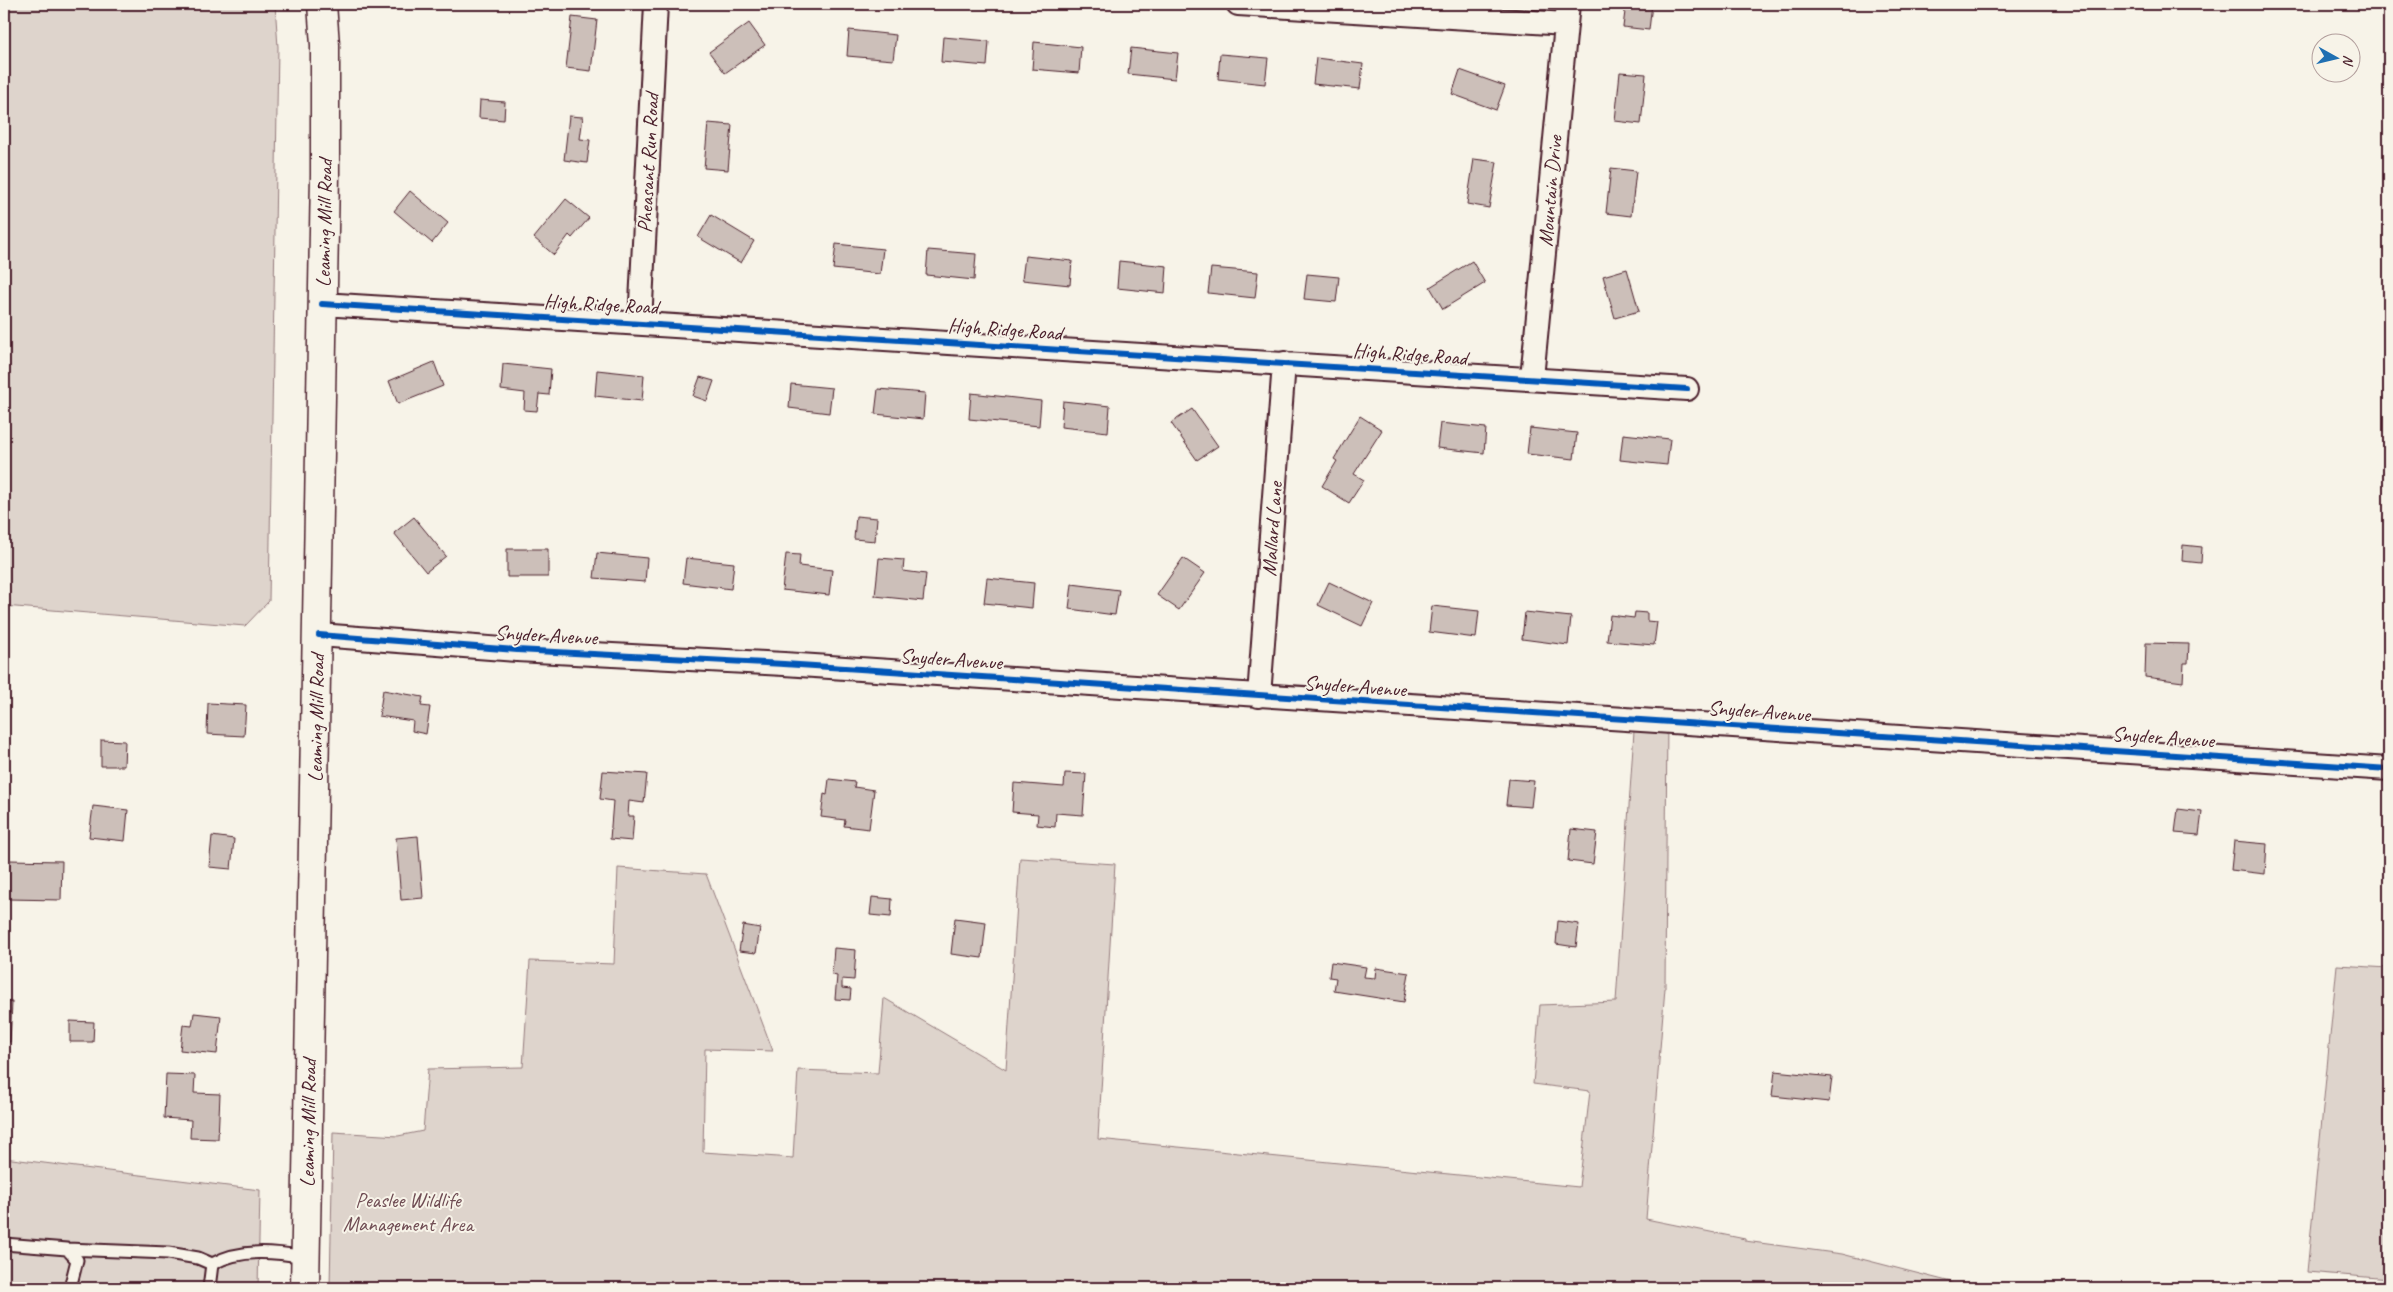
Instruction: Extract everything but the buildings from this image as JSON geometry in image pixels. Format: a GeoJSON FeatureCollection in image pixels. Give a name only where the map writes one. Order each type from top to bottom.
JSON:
{"type":"FeatureCollection","features":[{"type":"Feature","properties":{"kind":"street","name":"Leaming Mill Road"},"geometry":{"type":"LineString","coordinates":[[305,1288],[318,635],[325,87],[322,4]]}},
{"type":"Feature","properties":{"kind":"street","name":"Pheasant Run Road"},"geometry":{"type":"LineString","coordinates":[[640,323],[656,4]]}},
{"type":"Feature","properties":{"kind":"street"},"geometry":{"type":"LineString","coordinates":[[1238,4],[1567,14]]}},
{"type":"Feature","properties":{"kind":"street","name":"Mountain Drive"},"geometry":{"type":"LineString","coordinates":[[1532,378],[1567,14]]}},
{"type":"Feature","properties":{"kind":"street","name":"High Ridge Road"},"geometry":{"type":"LineString","coordinates":[[322,304],[1686,389]]}},
{"type":"Feature","properties":{"kind":"street","name":"Mallard Lane"},"geometry":{"type":"LineString","coordinates":[[1259,696],[1284,363]]}},
{"type":"Feature","properties":{"kind":"street","name":"Snyder Avenue"},"geometry":{"type":"LineString","coordinates":[[318,635],[517,650],[784,664],[1259,696],[2065,746],[2389,769]]}},
{"type":"Feature","properties":{"kind":"lane"},"geometry":{"type":"LineString","coordinates":[[4,1244],[67,1249],[168,1253],[198,1258],[212,1264]]}},
{"type":"Feature","properties":{"kind":"lane"},"geometry":{"type":"LineString","coordinates":[[67,1249],[77,1260],[70,1288]]}},
{"type":"Feature","properties":{"kind":"lane"},"geometry":{"type":"LineString","coordinates":[[212,1264],[221,1259],[250,1253],[276,1252],[305,1257]]}},
{"type":"Feature","properties":{"kind":"lane"},"geometry":{"type":"LineString","coordinates":[[209,1288],[212,1264]]}},
{"type":"Feature","properties":{"kind":"green space"},"geometry":{"type":"Polygon","coordinates":[[[4,4],[275,4],[278,47],[269,601],[245,626],[4,606],[4,4]]]}},
{"type":"Feature","properties":{"kind":"green space","name":"Peaslee Wildlife Management Area"},"geometry":{"type":"Polygon","coordinates":[[[1635,716],[1667,717],[1665,988],[1646,1219],[1745,1239],[1745,1241],[1842,1254],[1951,1282],[1950,1288],[330,1288],[333,1132],[398,1136],[423,1131],[428,1069],[523,1067],[530,961],[614,964],[618,868],[706,874],[773,1051],[705,1049],[703,1152],[793,1158],[798,1070],[878,1073],[884,998],[1006,1070],[1020,858],[1115,864],[1098,1139],[1579,1187],[1590,1091],[1533,1084],[1540,1005],[1616,1002],[1635,716]]]}},
{"type":"Feature","properties":{"kind":"green space"},"geometry":{"type":"Polygon","coordinates":[[[2337,965],[2389,968],[2389,1279],[2307,1272],[2337,965]]]}},
{"type":"Feature","properties":{"kind":"green space"},"geometry":{"type":"Polygon","coordinates":[[[4,1158],[260,1190],[258,1288],[4,1288],[4,1158]]]}},
{"type":"Feature","properties":{"kind":"cycle path"},"geometry":{"type":"LineString","coordinates":[[322,304],[1687,389]]}},
{"type":"Feature","properties":{"kind":"cycle path"},"geometry":{"type":"LineString","coordinates":[[319,635],[517,650],[784,664],[2389,769]]}}]}
